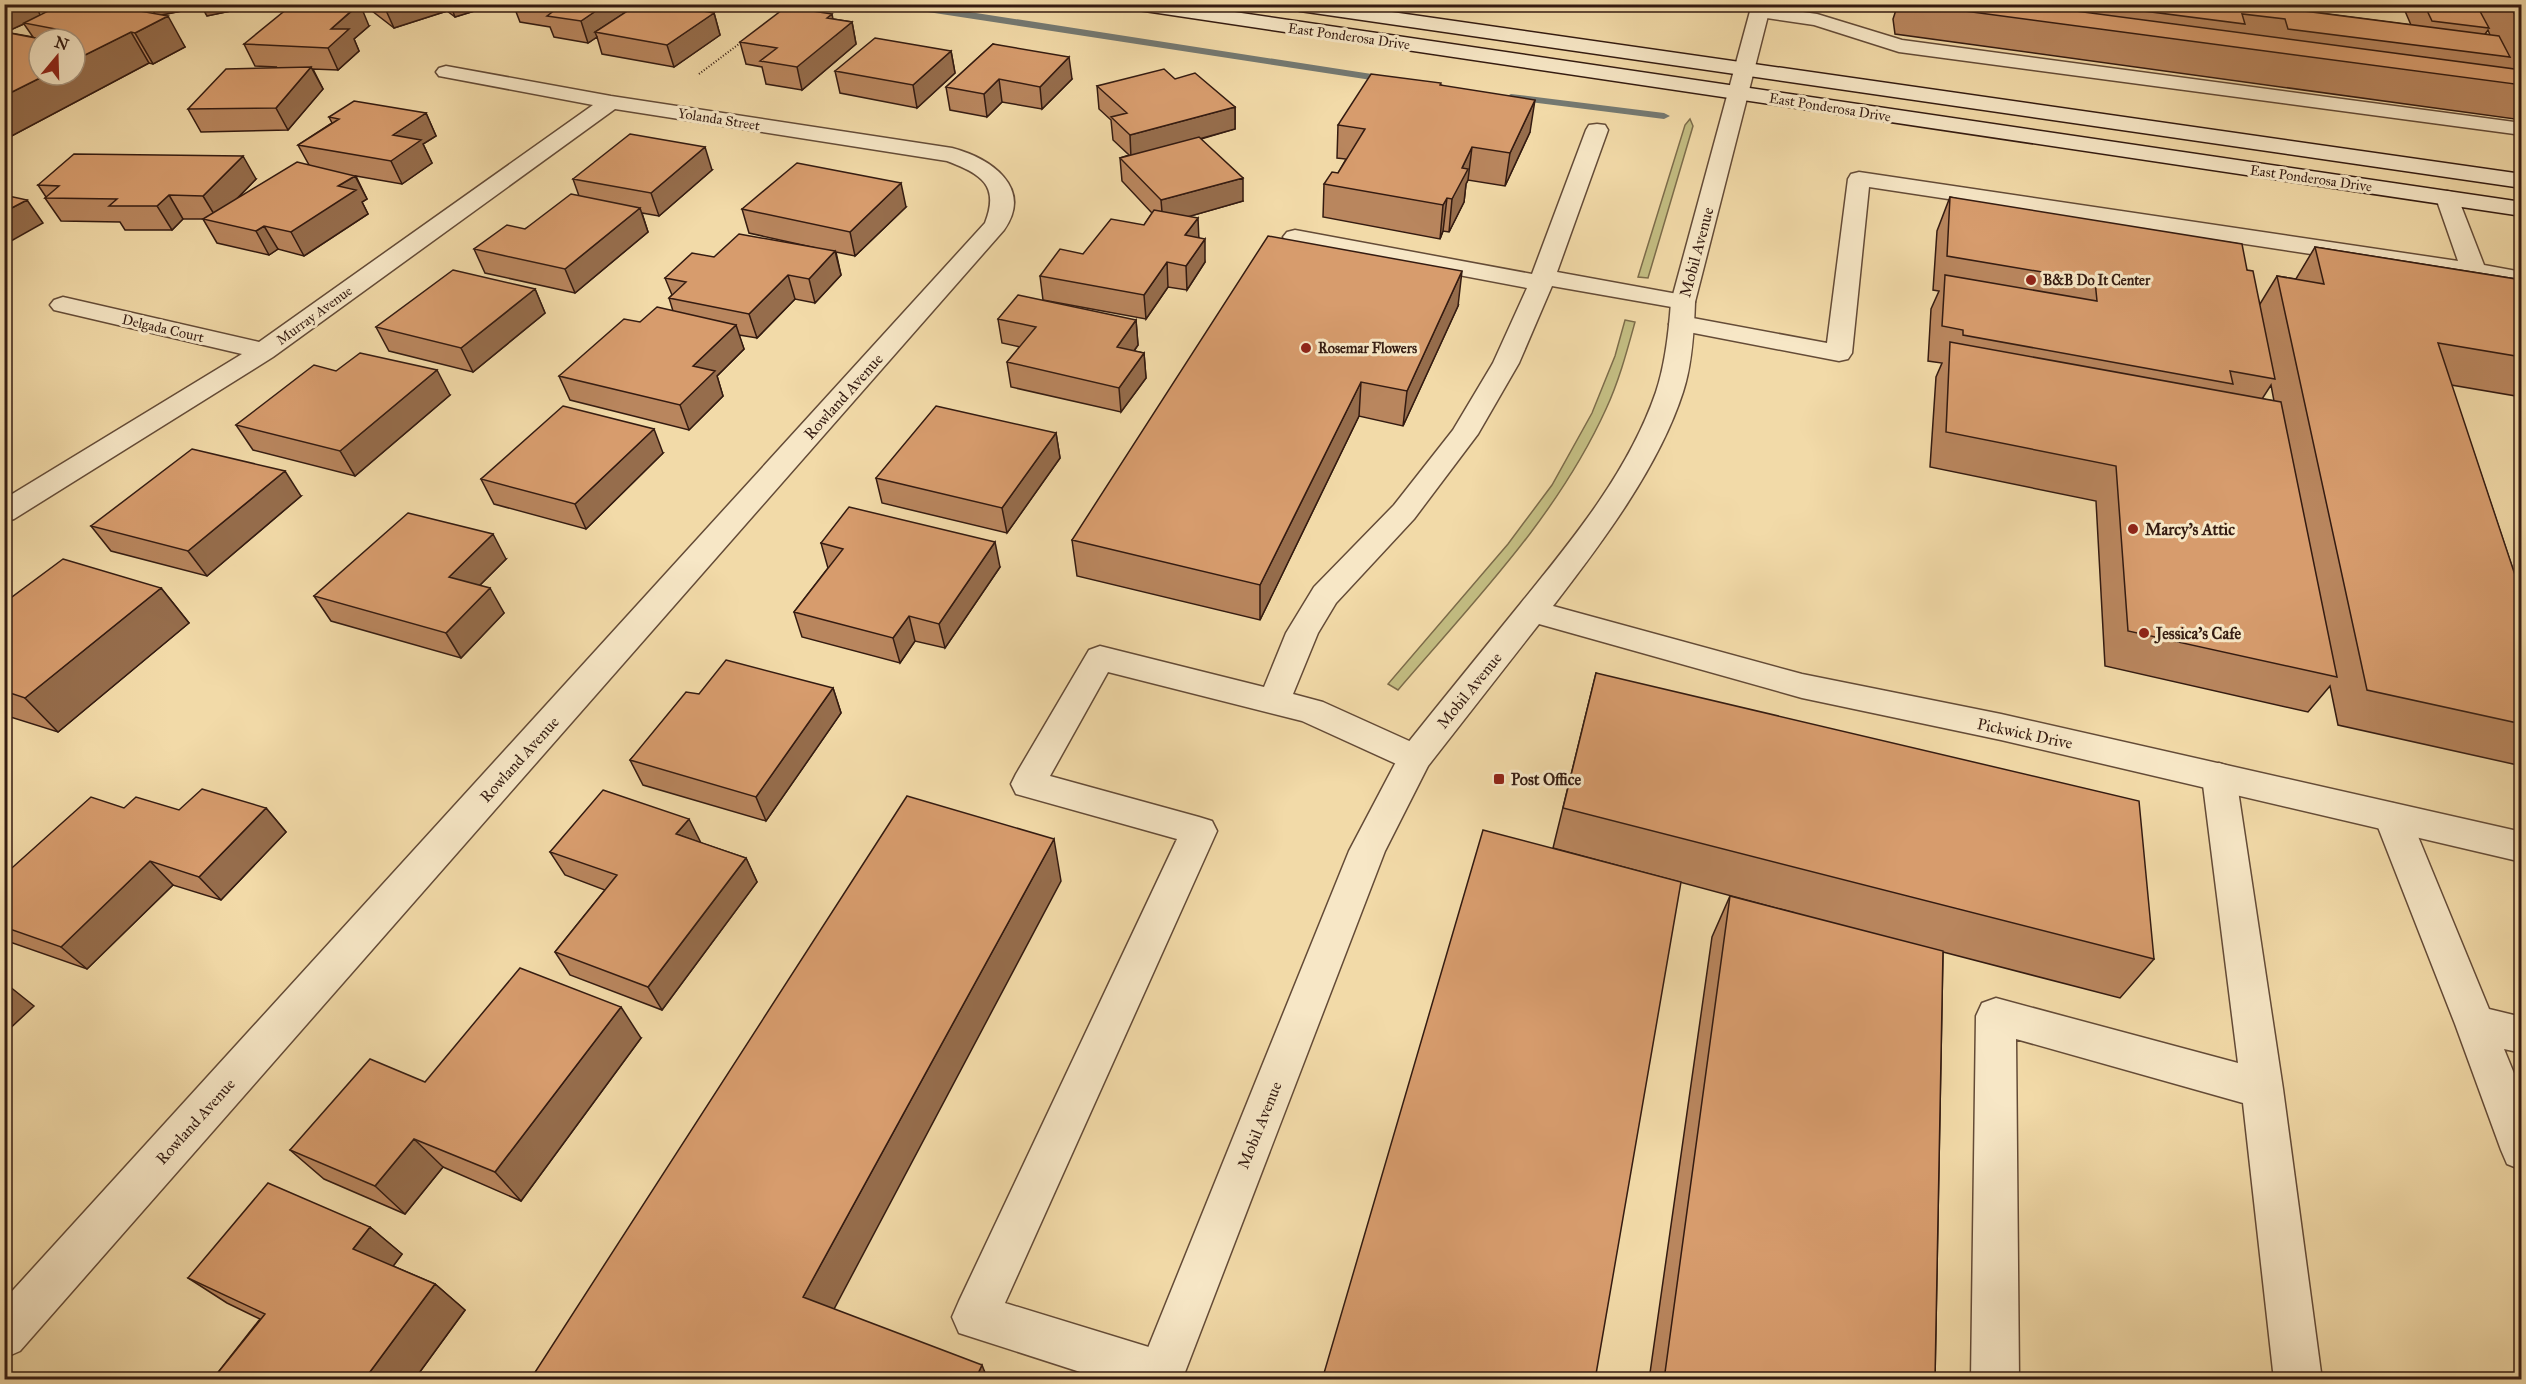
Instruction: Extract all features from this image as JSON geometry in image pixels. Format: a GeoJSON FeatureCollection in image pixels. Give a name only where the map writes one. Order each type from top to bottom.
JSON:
{"type":"FeatureCollection","features":[{"type":"Feature","properties":{"kind":"street","name":"East Ponderosa Drive"},"geometry":{"type":"LineString","coordinates":[[1138,4],[2522,209]]}},
{"type":"Feature","properties":{"kind":"street","name":"East Ponderosa Drive"},"geometry":{"type":"LineString","coordinates":[[1296,4],[2522,181]]}},
{"type":"Feature","properties":{"kind":"street","name":"Mobil Avenue"},"geometry":{"type":"LineString","coordinates":[[1160,1376],[1367,851],[1414,758],[1532,611],[1598,524],[1647,446],[1670,391],[1682,313],[1761,8]]}},
{"type":"Feature","properties":{"kind":"street"},"geometry":{"type":"LineString","coordinates":[[1761,8],[1817,20],[1899,46],[2522,129]]}},
{"type":"Feature","properties":{"kind":"street","name":"Yolanda Street"},"geometry":{"type":"LineString","coordinates":[[446,72],[611,102],[952,155],[974,164],[989,174]]}},
{"type":"Feature","properties":{"kind":"street","name":"Murray Avenue"},"geometry":{"type":"LineString","coordinates":[[4,512],[264,351],[611,102]]}},
{"type":"Feature","properties":{"kind":"street"},"geometry":{"type":"LineString","coordinates":[[1274,701],[1311,617],[1324,596],[1424,488],[1475,416],[1502,370],[1541,280],[1598,130]]}},
{"type":"Feature","properties":{"kind":"street","name":"Rowland Avenue"},"geometry":{"type":"LineString","coordinates":[[4,1335],[996,225],[1003,204],[999,185],[989,174]]}},
{"type":"Feature","properties":{"kind":"street"},"geometry":{"type":"LineString","coordinates":[[1295,237],[1541,280],[1839,352],[1859,179],[2522,279]]}},
{"type":"Feature","properties":{"kind":"street"},"geometry":{"type":"LineString","coordinates":[[2447,198],[2474,271]]}},
{"type":"Feature","properties":{"kind":"street","name":"Delgada Court"},"geometry":{"type":"LineString","coordinates":[[63,305],[264,351]]}},
{"type":"Feature","properties":{"kind":"street","name":"Pickwick Drive"},"geometry":{"type":"LineString","coordinates":[[1532,611],[1802,686],[1989,725],[2522,847]]}},
{"type":"Feature","properties":{"kind":"street"},"geometry":{"type":"LineString","coordinates":[[1160,1376],[975,1317],[1199,831],[1028,784],[1100,658],[1311,711],[1414,758]]}},
{"type":"Feature","properties":{"kind":"street"},"geometry":{"type":"LineString","coordinates":[[2219,777],[2262,1089],[2298,1380]]}},
{"type":"Feature","properties":{"kind":"street"},"geometry":{"type":"LineString","coordinates":[[2392,817],[2475,1024],[2522,1150]]}},
{"type":"Feature","properties":{"kind":"street"},"geometry":{"type":"LineString","coordinates":[[1995,1380],[1996,1016],[2262,1089]]}},
{"type":"Feature","properties":{"kind":"street"},"geometry":{"type":"LineString","coordinates":[[2475,1024],[2522,1035]]}},
{"type":"Feature","properties":{"kind":"path"},"geometry":{"type":"LineString","coordinates":[[692,79],[747,39]]}},
{"type":"Feature","properties":{"kind":"shaded area"},"geometry":{"type":"Polygon","coordinates":[[[1690,119],[1693,126],[1648,278],[1638,277],[1685,125],[1690,119]]]}},
{"type":"Feature","properties":{"kind":"shaded area"},"geometry":{"type":"Polygon","coordinates":[[[1625,320],[1635,322],[1615,388],[1586,448],[1564,486],[1512,557],[1398,690],[1388,684],[1508,544],[1552,485],[1592,413],[1615,356],[1625,320]]]}},
{"type":"Feature","properties":{"kind":"building"},"geometry":{"type":"Polygon","coordinates":[[[62,4],[101,4],[168,16],[87,54],[87,27],[45,27],[24,23],[62,4]]]}},
{"type":"Feature","properties":{"kind":"building"},"geometry":{"type":"Polygon","coordinates":[[[293,4],[359,4],[331,29],[349,29],[328,48],[244,44],[293,4]]]}},
{"type":"Feature","properties":{"kind":"building"},"geometry":{"type":"Polygon","coordinates":[[[540,4],[606,4],[581,21],[547,16],[559,7],[540,4]]]}},
{"type":"Feature","properties":{"kind":"building"},"geometry":{"type":"Polygon","coordinates":[[[638,4],[665,4],[714,13],[667,45],[595,32],[638,4]]]}},
{"type":"Feature","properties":{"kind":"building"},"geometry":{"type":"Polygon","coordinates":[[[1912,4],[2023,4],[2522,70],[2522,85],[1912,4]]]}},
{"type":"Feature","properties":{"kind":"building"},"geometry":{"type":"Polygon","coordinates":[[[2105,4],[2250,4],[2499,36],[2510,57],[2288,29],[2285,19],[2242,14],[2245,24],[2105,6],[2105,4]]]}},
{"type":"Feature","properties":{"kind":"building"},"geometry":{"type":"Polygon","coordinates":[[[2424,4],[2476,4],[2489,28],[2432,21],[2424,4]]]}},
{"type":"Feature","properties":{"kind":"building"},"geometry":{"type":"Polygon","coordinates":[[[2509,4],[2522,4],[2522,27],[2509,4]]]}},
{"type":"Feature","properties":{"kind":"building"},"geometry":{"type":"Polygon","coordinates":[[[786,7],[832,14],[827,18],[852,22],[797,67],[760,61],[777,48],[740,42],[786,7]]]}},
{"type":"Feature","properties":{"kind":"building"},"geometry":{"type":"Polygon","coordinates":[[[4,32],[27,36],[27,84],[4,96],[4,32]]]}},
{"type":"Feature","properties":{"kind":"building"},"geometry":{"type":"Polygon","coordinates":[[[875,38],[951,51],[913,85],[835,71],[875,38]]]}},
{"type":"Feature","properties":{"kind":"building"},"geometry":{"type":"Polygon","coordinates":[[[993,44],[1069,57],[1040,87],[999,79],[984,94],[946,87],[993,44]]]}},
{"type":"Feature","properties":{"kind":"building"},"geometry":{"type":"Polygon","coordinates":[[[311,67],[276,108],[188,109],[226,69],[311,67]]]}},
{"type":"Feature","properties":{"kind":"building"},"geometry":{"type":"Polygon","coordinates":[[[1164,69],[1175,79],[1195,73],[1235,107],[1130,135],[1111,117],[1127,113],[1097,86],[1164,69]]]}},
{"type":"Feature","properties":{"kind":"building"},"geometry":{"type":"Polygon","coordinates":[[[1371,74],[1441,83],[1440,85],[1535,100],[1510,153],[1472,147],[1462,168],[1468,169],[1452,199],[1447,198],[1443,205],[1324,184],[1332,172],[1338,173],[1365,129],[1338,125],[1371,74]]]}},
{"type":"Feature","properties":{"kind":"building"},"geometry":{"type":"Polygon","coordinates":[[[354,101],[426,113],[393,135],[421,140],[391,161],[298,145],[339,119],[329,117],[354,101]]]}},
{"type":"Feature","properties":{"kind":"building"},"geometry":{"type":"Polygon","coordinates":[[[630,134],[705,147],[651,193],[573,179],[630,134]]]}},
{"type":"Feature","properties":{"kind":"building"},"geometry":{"type":"Polygon","coordinates":[[[1199,137],[1243,178],[1161,200],[1120,158],[1199,137]]]}},
{"type":"Feature","properties":{"kind":"building"},"geometry":{"type":"Polygon","coordinates":[[[74,154],[243,156],[203,196],[169,195],[157,206],[109,206],[117,199],[45,198],[59,186],[38,185],[74,154]]]}},
{"type":"Feature","properties":{"kind":"building"},"geometry":{"type":"Polygon","coordinates":[[[297,162],[355,176],[338,186],[356,190],[291,232],[264,226],[256,231],[203,219],[297,162]]]}},
{"type":"Feature","properties":{"kind":"building"},"geometry":{"type":"Polygon","coordinates":[[[797,163],[901,183],[850,232],[742,209],[797,163]]]}},
{"type":"Feature","properties":{"kind":"building"},"geometry":{"type":"Polygon","coordinates":[[[571,194],[640,208],[565,269],[474,249],[507,225],[525,229],[571,194]]]}},
{"type":"Feature","properties":{"kind":"building"},"geometry":{"type":"Polygon","coordinates":[[[4,195],[27,200],[4,212],[4,195]]]}},
{"type":"Feature","properties":{"kind":"building"},"geometry":{"type":"Polygon","coordinates":[[[1950,197],[2242,244],[2247,270],[2253,271],[2275,379],[2230,371],[2233,384],[1963,335],[1963,330],[1942,326],[1945,275],[2097,301],[2095,281],[1947,256],[1950,197]]]}},
{"type":"Feature","properties":{"kind":"building"},"geometry":{"type":"Polygon","coordinates":[[[1154,210],[1198,218],[1185,235],[1205,239],[1186,266],[1167,262],[1144,295],[1040,276],[1060,249],[1083,254],[1111,219],[1144,225],[1154,210]]]}},
{"type":"Feature","properties":{"kind":"building"},"geometry":{"type":"Polygon","coordinates":[[[739,234],[835,251],[809,279],[788,275],[749,314],[669,298],[686,282],[665,278],[692,253],[714,257],[739,234]]]}},
{"type":"Feature","properties":{"kind":"building"},"geometry":{"type":"Polygon","coordinates":[[[1268,236],[1462,271],[1407,391],[1361,382],[1260,585],[1072,540],[1268,236]]]}},
{"type":"Feature","properties":{"kind":"building"},"geometry":{"type":"Polygon","coordinates":[[[2315,247],[2522,280],[2522,357],[2438,343],[2522,596],[2522,724],[2367,690],[2277,276],[2324,284],[2315,247]]]}},
{"type":"Feature","properties":{"kind":"building"},"geometry":{"type":"Polygon","coordinates":[[[453,270],[535,289],[461,348],[376,327],[453,270]]]}},
{"type":"Feature","properties":{"kind":"building"},"geometry":{"type":"Polygon","coordinates":[[[1018,295],[1136,320],[1117,347],[1144,353],[1119,388],[1007,362],[1036,327],[998,319],[1018,295]]]}},
{"type":"Feature","properties":{"kind":"building"},"geometry":{"type":"Polygon","coordinates":[[[657,307],[736,325],[693,366],[715,371],[680,405],[559,376],[624,319],[640,322],[657,307]]]}},
{"type":"Feature","properties":{"kind":"building"},"geometry":{"type":"Polygon","coordinates":[[[1950,342],[2281,402],[2337,677],[2128,631],[2116,466],[1946,432],[1950,342]]]}},
{"type":"Feature","properties":{"kind":"building"},"geometry":{"type":"Polygon","coordinates":[[[360,353],[437,370],[340,451],[236,425],[314,365],[336,371],[360,353]]]}},
{"type":"Feature","properties":{"kind":"building"},"geometry":{"type":"Polygon","coordinates":[[[563,406],[654,429],[575,504],[481,479],[563,406]]]}},
{"type":"Feature","properties":{"kind":"building"},"geometry":{"type":"Polygon","coordinates":[[[936,406],[1056,433],[1002,508],[876,478],[936,406]]]}},
{"type":"Feature","properties":{"kind":"building"},"geometry":{"type":"Polygon","coordinates":[[[192,449],[285,471],[188,551],[91,526],[192,449]]]}},
{"type":"Feature","properties":{"kind":"building"},"geometry":{"type":"Polygon","coordinates":[[[849,507],[995,542],[939,624],[909,616],[893,638],[794,612],[843,549],[821,543],[849,507]]]}},
{"type":"Feature","properties":{"kind":"building"},"geometry":{"type":"Polygon","coordinates":[[[408,513],[493,534],[449,577],[490,588],[446,633],[314,596],[408,513]]]}},
{"type":"Feature","properties":{"kind":"building"},"geometry":{"type":"Polygon","coordinates":[[[63,559],[161,588],[25,698],[4,691],[4,603],[63,559]]]}},
{"type":"Feature","properties":{"kind":"building"},"geometry":{"type":"Polygon","coordinates":[[[726,660],[833,688],[756,797],[630,760],[686,692],[699,694],[726,660]]]}},
{"type":"Feature","properties":{"kind":"building"},"geometry":{"type":"Polygon","coordinates":[[[1596,673],[2139,801],[2154,959],[1563,808],[1596,673]]]}},
{"type":"Feature","properties":{"kind":"building"},"geometry":{"type":"Polygon","coordinates":[[[202,789],[266,808],[199,877],[150,861],[61,947],[4,927],[4,875],[91,797],[124,808],[136,797],[179,810],[202,789]]]}},
{"type":"Feature","properties":{"kind":"building"},"geometry":{"type":"Polygon","coordinates":[[[603,790],[689,819],[676,834],[746,858],[648,987],[555,952],[617,875],[550,852],[603,790]]]}},
{"type":"Feature","properties":{"kind":"building"},"geometry":{"type":"Polygon","coordinates":[[[907,796],[1054,839],[803,1297],[982,1365],[975,1380],[530,1380],[907,796]]]}},
{"type":"Feature","properties":{"kind":"building"},"geometry":{"type":"Polygon","coordinates":[[[1483,830],[1681,882],[1595,1380],[1322,1380],[1483,830]]]}},
{"type":"Feature","properties":{"kind":"building"},"geometry":{"type":"Polygon","coordinates":[[[1730,896],[1943,951],[1935,1380],[1664,1380],[1730,896]]]}},
{"type":"Feature","properties":{"kind":"building"},"geometry":{"type":"Polygon","coordinates":[[[520,968],[621,1007],[495,1172],[414,1139],[375,1186],[290,1150],[370,1059],[425,1082],[520,968]]]}},
{"type":"Feature","properties":{"kind":"building"},"geometry":{"type":"Polygon","coordinates":[[[268,1183],[370,1227],[353,1249],[435,1284],[364,1380],[212,1380],[265,1314],[188,1278],[268,1183]]]}},
{"type":"Feature","properties":{"kind":"waterway"},"geometry":{"type":"LineString","coordinates":[[895,4],[1391,80]]}},
{"type":"Feature","properties":{"kind":"waterway"},"geometry":{"type":"LineString","coordinates":[[1511,97],[1664,116]]}},
{"type":"Feature","properties":{"kind":"place","name":"B&B Do It Center"},"geometry":{"type":"Point","coordinates":[2031,280]}},
{"type":"Feature","properties":{"kind":"place","name":"Rosemar Flowers"},"geometry":{"type":"Point","coordinates":[1306,348]}},
{"type":"Feature","properties":{"kind":"place","name":"Marcy's Attic"},"geometry":{"type":"Point","coordinates":[2133,529]}},
{"type":"Feature","properties":{"kind":"place","name":"Jessica's Cafe"},"geometry":{"type":"Point","coordinates":[2144,633]}},
{"type":"Feature","properties":{"kind":"place","name":"Post Office"},"geometry":{"type":"Point","coordinates":[1499,779]}}]}
